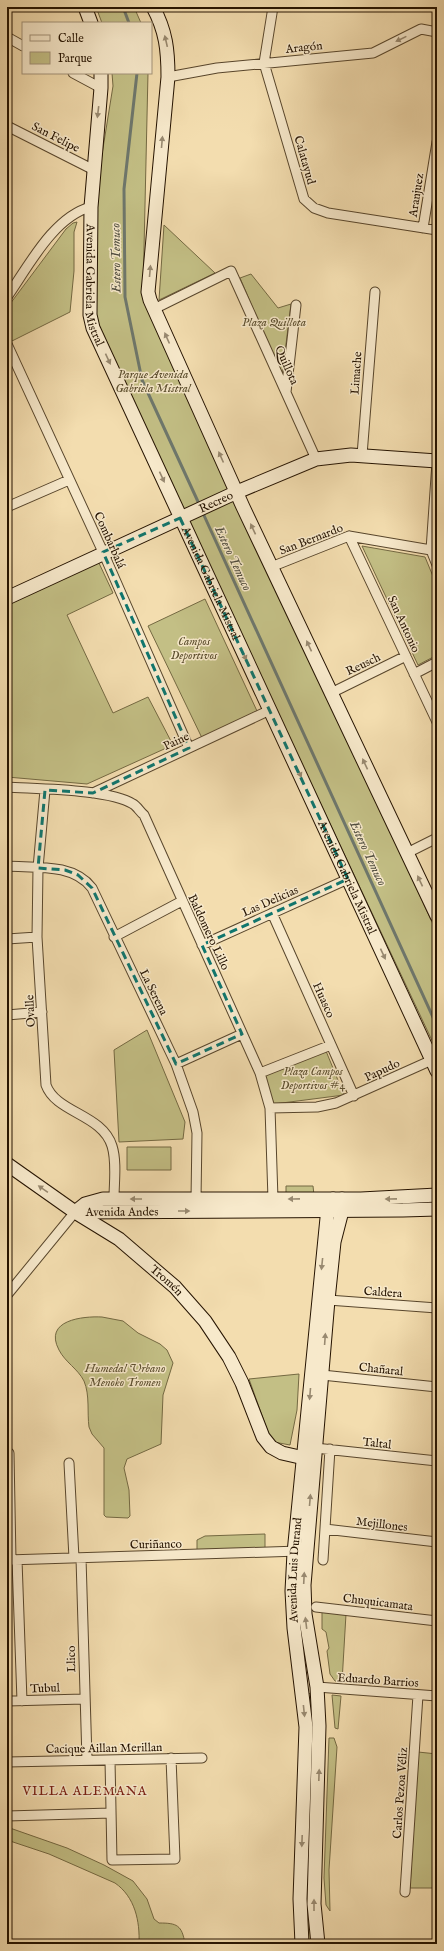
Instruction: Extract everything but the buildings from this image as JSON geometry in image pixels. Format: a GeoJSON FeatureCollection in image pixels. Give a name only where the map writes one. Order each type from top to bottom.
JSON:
{"type":"FeatureCollection","features":[{"type":"Feature","properties":{"kind":"street"},"geometry":{"type":"LineString","coordinates":[[85,7],[91,22]]}},
{"type":"Feature","properties":{"kind":"street"},"geometry":{"type":"LineString","coordinates":[[153,7],[162,23],[168,49],[168,77],[148,292],[154,309],[271,567],[437,916]]}},
{"type":"Feature","properties":{"kind":"street"},"geometry":{"type":"LineString","coordinates":[[264,63],[273,7]]}},
{"type":"Feature","properties":{"kind":"street","name":"Aragón"},"geometry":{"type":"LineString","coordinates":[[168,77],[217,68],[373,52],[421,29],[437,32]]}},
{"type":"Feature","properties":{"kind":"street"},"geometry":{"type":"LineString","coordinates":[[7,37],[22,45]]}},
{"type":"Feature","properties":{"kind":"street","name":"Calatayud"},"geometry":{"type":"LineString","coordinates":[[264,63],[304,199],[314,208],[328,213],[437,230]]}},
{"type":"Feature","properties":{"kind":"street"},"geometry":{"type":"LineString","coordinates":[[76,74],[101,88]]}},
{"type":"Feature","properties":{"kind":"street","name":"Avenida Gabriela Mistral"},"geometry":{"type":"LineString","coordinates":[[101,74],[91,207],[90,315],[93,328],[184,516],[270,710],[434,1066]]}},
{"type":"Feature","properties":{"kind":"street","name":"San Felipe"},"geometry":{"type":"LineString","coordinates":[[7,126],[94,170]]}},
{"type":"Feature","properties":{"kind":"street","name":"Aranjuez"},"geometry":{"type":"LineString","coordinates":[[423,228],[437,142]]}},
{"type":"Feature","properties":{"kind":"street"},"geometry":{"type":"LineString","coordinates":[[7,297],[54,232],[68,218],[83,209],[91,207]]}},
{"type":"Feature","properties":{"kind":"street","name":"Quillota"},"geometry":{"type":"LineString","coordinates":[[154,309],[231,271],[316,460]]}},
{"type":"Feature","properties":{"kind":"street","name":"Limache"},"geometry":{"type":"LineString","coordinates":[[362,455],[374,292]]}},
{"type":"Feature","properties":{"kind":"street"},"geometry":{"type":"LineString","coordinates":[[286,393],[296,305]]}},
{"type":"Feature","properties":{"kind":"street","name":"Combarbalá"},"geometry":{"type":"LineString","coordinates":[[7,344],[70,480],[189,748]]}},
{"type":"Feature","properties":{"kind":"street","name":"Recreo"},"geometry":{"type":"LineString","coordinates":[[7,598],[102,552],[237,492],[316,460],[340,455],[362,455],[437,462]]}},
{"type":"Feature","properties":{"kind":"street"},"geometry":{"type":"LineString","coordinates":[[437,462],[431,550],[437,565]]}},
{"type":"Feature","properties":{"kind":"street"},"geometry":{"type":"LineString","coordinates":[[7,507],[70,480]]}},
{"type":"Feature","properties":{"kind":"street","name":"San Bernardo"},"geometry":{"type":"LineString","coordinates":[[271,567],[349,536],[431,550]]}},
{"type":"Feature","properties":{"kind":"street","name":"San Antonio"},"geometry":{"type":"LineString","coordinates":[[349,536],[437,722]]}},
{"type":"Feature","properties":{"kind":"street","name":"Reusch"},"geometry":{"type":"LineString","coordinates":[[331,693],[406,656]]}},
{"type":"Feature","properties":{"kind":"street"},"geometry":{"type":"LineString","coordinates":[[414,674],[437,662]]}},
{"type":"Feature","properties":{"kind":"street","name":"Paine"},"geometry":{"type":"LineString","coordinates":[[93,793],[270,710]]}},
{"type":"Feature","properties":{"kind":"street","name":"Baldomero Lillo"},"geometry":{"type":"LineString","coordinates":[[7,787],[93,793],[134,804],[144,815],[260,1073],[270,1108],[273,1199]]}},
{"type":"Feature","properties":{"kind":"street","name":"Ovalle"},"geometry":{"type":"LineString","coordinates":[[45,790],[38,868],[37,937],[46,1080],[48,1090],[53,1097],[99,1126],[109,1139],[114,1155],[114,1199]]}},
{"type":"Feature","properties":{"kind":"street"},"geometry":{"type":"LineString","coordinates":[[407,853],[437,838]]}},
{"type":"Feature","properties":{"kind":"street","name":"La Serena"},"geometry":{"type":"LineString","coordinates":[[7,866],[65,870],[84,879],[92,888],[114,937],[176,1064],[196,1123],[198,1143],[196,1199]]}},
{"type":"Feature","properties":{"kind":"street","name":"Las Delicias"},"geometry":{"type":"LineString","coordinates":[[202,945],[348,879]]}},
{"type":"Feature","properties":{"kind":"street"},"geometry":{"type":"LineString","coordinates":[[114,937],[182,901]]}},
{"type":"Feature","properties":{"kind":"street","name":"Huasco"},"geometry":{"type":"LineString","coordinates":[[272,914],[354,1096]]}},
{"type":"Feature","properties":{"kind":"street"},"geometry":{"type":"LineString","coordinates":[[7,939],[37,937]]}},
{"type":"Feature","properties":{"kind":"street"},"geometry":{"type":"LineString","coordinates":[[7,1015],[42,1012]]}},
{"type":"Feature","properties":{"kind":"street"},"geometry":{"type":"LineString","coordinates":[[176,1064],[242,1034]]}},
{"type":"Feature","properties":{"kind":"street"},"geometry":{"type":"LineString","coordinates":[[260,1073],[331,1045]]}},
{"type":"Feature","properties":{"kind":"street","name":"Papudo"},"geometry":{"type":"LineString","coordinates":[[270,1108],[317,1107],[336,1103],[434,1066]]}},
{"type":"Feature","properties":{"kind":"street","name":"Tromén"},"geometry":{"type":"LineString","coordinates":[[7,1164],[75,1212],[99,1226],[139,1254],[175,1286],[191,1304],[229,1357],[242,1383],[263,1437],[271,1447],[282,1453],[308,1452]]}},
{"type":"Feature","properties":{"kind":"street","name":"Avenida Andes"},"geometry":{"type":"LineString","coordinates":[[339,1203],[437,1195]]}},
{"type":"Feature","properties":{"kind":"street","name":"Avenida Andes"},"geometry":{"type":"LineString","coordinates":[[75,1212],[89,1203],[114,1199],[273,1199],[437,1208]]}},
{"type":"Feature","properties":{"kind":"street","name":"Avenida Luis Durand"},"geometry":{"type":"LineString","coordinates":[[302,1944],[300,1899],[306,1727],[292,1591],[300,1551],[328,1211],[339,1203]]}},
{"type":"Feature","properties":{"kind":"street","name":"Avenida Luis Durand"},"geometry":{"type":"LineString","coordinates":[[308,1452],[322,1375],[328,1300],[339,1203]]}},
{"type":"Feature","properties":{"kind":"street","name":"Avenida Andes"},"geometry":{"type":"LineString","coordinates":[[75,1212],[328,1211]]}},
{"type":"Feature","properties":{"kind":"street"},"geometry":{"type":"LineString","coordinates":[[7,1295],[75,1212]]}},
{"type":"Feature","properties":{"kind":"street","name":"Caldera"},"geometry":{"type":"LineString","coordinates":[[328,1300],[437,1308]]}},
{"type":"Feature","properties":{"kind":"street","name":"Chañaral"},"geometry":{"type":"LineString","coordinates":[[322,1375],[437,1387]]}},
{"type":"Feature","properties":{"kind":"street"},"geometry":{"type":"LineString","coordinates":[[323,1560],[330,1450]]}},
{"type":"Feature","properties":{"kind":"street","name":"Taltal"},"geometry":{"type":"LineString","coordinates":[[308,1452],[330,1450],[437,1461]]}},
{"type":"Feature","properties":{"kind":"street"},"geometry":{"type":"LineString","coordinates":[[9,1453],[11,1560],[22,1701]]}},
{"type":"Feature","properties":{"kind":"street","name":"Llico"},"geometry":{"type":"LineString","coordinates":[[69,1463],[77,1558],[87,1760]]}},
{"type":"Feature","properties":{"kind":"street","name":"Mejillones"},"geometry":{"type":"LineString","coordinates":[[325,1529],[437,1542]]}},
{"type":"Feature","properties":{"kind":"street","name":"Avenida Luis Durand"},"geometry":{"type":"LineString","coordinates":[[300,1551],[308,1640],[317,1688],[319,1755],[314,1910],[318,1944]]}},
{"type":"Feature","properties":{"kind":"street","name":"Curiñanco"},"geometry":{"type":"LineString","coordinates":[[11,1560],[300,1551]]}},
{"type":"Feature","properties":{"kind":"street","name":"Chuquicamata"},"geometry":{"type":"LineString","coordinates":[[316,1607],[437,1621]]}},
{"type":"Feature","properties":{"kind":"street"},"geometry":{"type":"LineString","coordinates":[[308,1640],[298,1661],[305,1683],[308,1686],[317,1688]]}},
{"type":"Feature","properties":{"kind":"street","name":"Eduardo Barrios"},"geometry":{"type":"LineString","coordinates":[[317,1688],[437,1696]]}},
{"type":"Feature","properties":{"kind":"street","name":"Carlos Pezoa Véliz"},"geometry":{"type":"LineString","coordinates":[[405,1892],[418,1695]]}},
{"type":"Feature","properties":{"kind":"street","name":"Tubul"},"geometry":{"type":"LineString","coordinates":[[7,1701],[84,1699]]}},
{"type":"Feature","properties":{"kind":"street"},"geometry":{"type":"LineString","coordinates":[[110,1760],[112,1860],[175,1859],[172,1758]]}},
{"type":"Feature","properties":{"kind":"street","name":"Cacique Aillan Merillan"},"geometry":{"type":"LineString","coordinates":[[7,1762],[202,1758]]}},
{"type":"Feature","properties":{"kind":"street"},"geometry":{"type":"LineString","coordinates":[[7,1816],[111,1813]]}},
{"type":"Feature","properties":{"kind":"highlighted area"},"geometry":{"type":"Polygon","coordinates":[[[180,518],[348,879],[202,945],[242,1034],[176,1064],[92,888],[78,875],[65,870],[38,868],[45,790],[93,793],[189,748],[103,552],[180,518]]]}},
{"type":"Feature","properties":{"kind":"green space"},"geometry":{"type":"Polygon","coordinates":[[[96,7],[134,7],[141,22],[102,22],[96,7]]]}},
{"type":"Feature","properties":{"kind":"green space","name":"Parque Avenida Gabriela Mistral"},"geometry":{"type":"Polygon","coordinates":[[[112,74],[148,74],[143,293],[437,933],[437,1051],[194,535],[98,323],[95,312],[96,226],[99,173],[113,86],[112,74]]]}},
{"type":"Feature","properties":{"kind":"green space"},"geometry":{"type":"Polygon","coordinates":[[[77,222],[74,232],[74,271],[70,312],[12,341],[7,330],[7,308],[66,229],[73,223],[77,222]]]}},
{"type":"Feature","properties":{"kind":"green space"},"geometry":{"type":"Polygon","coordinates":[[[164,225],[215,273],[159,300],[164,225]]]}},
{"type":"Feature","properties":{"kind":"green space","name":"Plaza Quillota"},"geometry":{"type":"Polygon","coordinates":[[[251,274],[278,308],[291,304],[282,376],[240,278],[251,274]]]}},
{"type":"Feature","properties":{"kind":"green space"},"geometry":{"type":"Polygon","coordinates":[[[362,546],[425,557],[437,586],[437,655],[418,665],[362,546]]]}},
{"type":"Feature","properties":{"kind":"green space"},"geometry":{"type":"Polygon","coordinates":[[[98,561],[113,593],[67,615],[113,713],[148,697],[173,745],[87,784],[7,777],[7,603],[98,561]]]}},
{"type":"Feature","properties":{"kind":"green space","name":"Campos Deportivos"},"geometry":{"type":"Polygon","coordinates":[[[205,599],[257,711],[202,738],[148,626],[205,599]]]}},
{"type":"Feature","properties":{"kind":"green space"},"geometry":{"type":"Polygon","coordinates":[[[147,1030],[185,1122],[183,1139],[119,1142],[114,1050],[147,1030]]]}},
{"type":"Feature","properties":{"kind":"green space","name":"Plaza Campos Deportivos #4"},"geometry":{"type":"Polygon","coordinates":[[[326,1051],[344,1095],[274,1104],[263,1076],[326,1051]]]}},
{"type":"Feature","properties":{"kind":"green space"},"geometry":{"type":"Polygon","coordinates":[[[127,1147],[171,1147],[171,1170],[127,1170],[127,1147]]]}},
{"type":"Feature","properties":{"kind":"green space"},"geometry":{"type":"Polygon","coordinates":[[[286,1186],[313,1186],[314,1195],[286,1195],[286,1186]]]}},
{"type":"Feature","properties":{"kind":"green space","name":"Humedal Urbano Menoko Tromen"},"geometry":{"type":"Polygon","coordinates":[[[102,1317],[123,1321],[138,1333],[160,1344],[167,1350],[173,1363],[163,1395],[161,1444],[127,1459],[124,1468],[129,1490],[130,1516],[128,1518],[106,1517],[104,1515],[104,1448],[92,1434],[89,1427],[88,1398],[84,1381],[59,1350],[55,1340],[56,1332],[67,1322],[76,1319],[102,1317]]]}},
{"type":"Feature","properties":{"kind":"green space"},"geometry":{"type":"Polygon","coordinates":[[[299,1374],[297,1410],[290,1445],[274,1442],[269,1435],[249,1379],[299,1374]]]}},
{"type":"Feature","properties":{"kind":"green space"},"geometry":{"type":"Polygon","coordinates":[[[265,1534],[265,1549],[197,1550],[197,1540],[205,1536],[265,1534]]]}},
{"type":"Feature","properties":{"kind":"green space"},"geometry":{"type":"Polygon","coordinates":[[[322,1611],[346,1614],[342,1682],[335,1681],[330,1674],[327,1651],[329,1648],[326,1632],[322,1629],[322,1611]]]}},
{"type":"Feature","properties":{"kind":"green space"},"geometry":{"type":"Polygon","coordinates":[[[307,1691],[313,1697],[313,1944],[307,1944],[305,1897],[307,1691]]]}},
{"type":"Feature","properties":{"kind":"green space"},"geometry":{"type":"Polygon","coordinates":[[[332,1695],[341,1696],[338,1729],[335,1728],[332,1695]]]}},
{"type":"Feature","properties":{"kind":"green space"},"geometry":{"type":"Polygon","coordinates":[[[329,1738],[334,1738],[337,1747],[329,1870],[330,1911],[326,1905],[324,1878],[329,1738]]]}},
{"type":"Feature","properties":{"kind":"green space"},"geometry":{"type":"Polygon","coordinates":[[[418,1752],[437,1754],[437,1888],[410,1888],[418,1752]]]}},
{"type":"Feature","properties":{"kind":"green space"},"geometry":{"type":"Polygon","coordinates":[[[7,1827],[67,1848],[104,1865],[133,1881],[147,1899],[154,1919],[159,1923],[178,1926],[184,1938],[185,1944],[139,1944],[135,1910],[132,1902],[122,1889],[115,1883],[49,1854],[7,1840],[7,1827]]]}},
{"type":"Feature","properties":{"kind":"waterway","name":"Estero Temuco"},"geometry":{"type":"LineString","coordinates":[[123,7],[129,22]]}},
{"type":"Feature","properties":{"kind":"waterway","name":"Estero Temuco"},"geometry":{"type":"LineString","coordinates":[[137,74],[124,189],[125,297],[142,380],[200,506]]}},
{"type":"Feature","properties":{"kind":"waterway","name":"Estero Temuco"},"geometry":{"type":"LineString","coordinates":[[202,511],[437,1026]]}},
{"type":"Feature","properties":{"kind":"district","name":"VILLA ALEMANA"},"geometry":{"type":"Point","coordinates":[85,1790]}}]}
